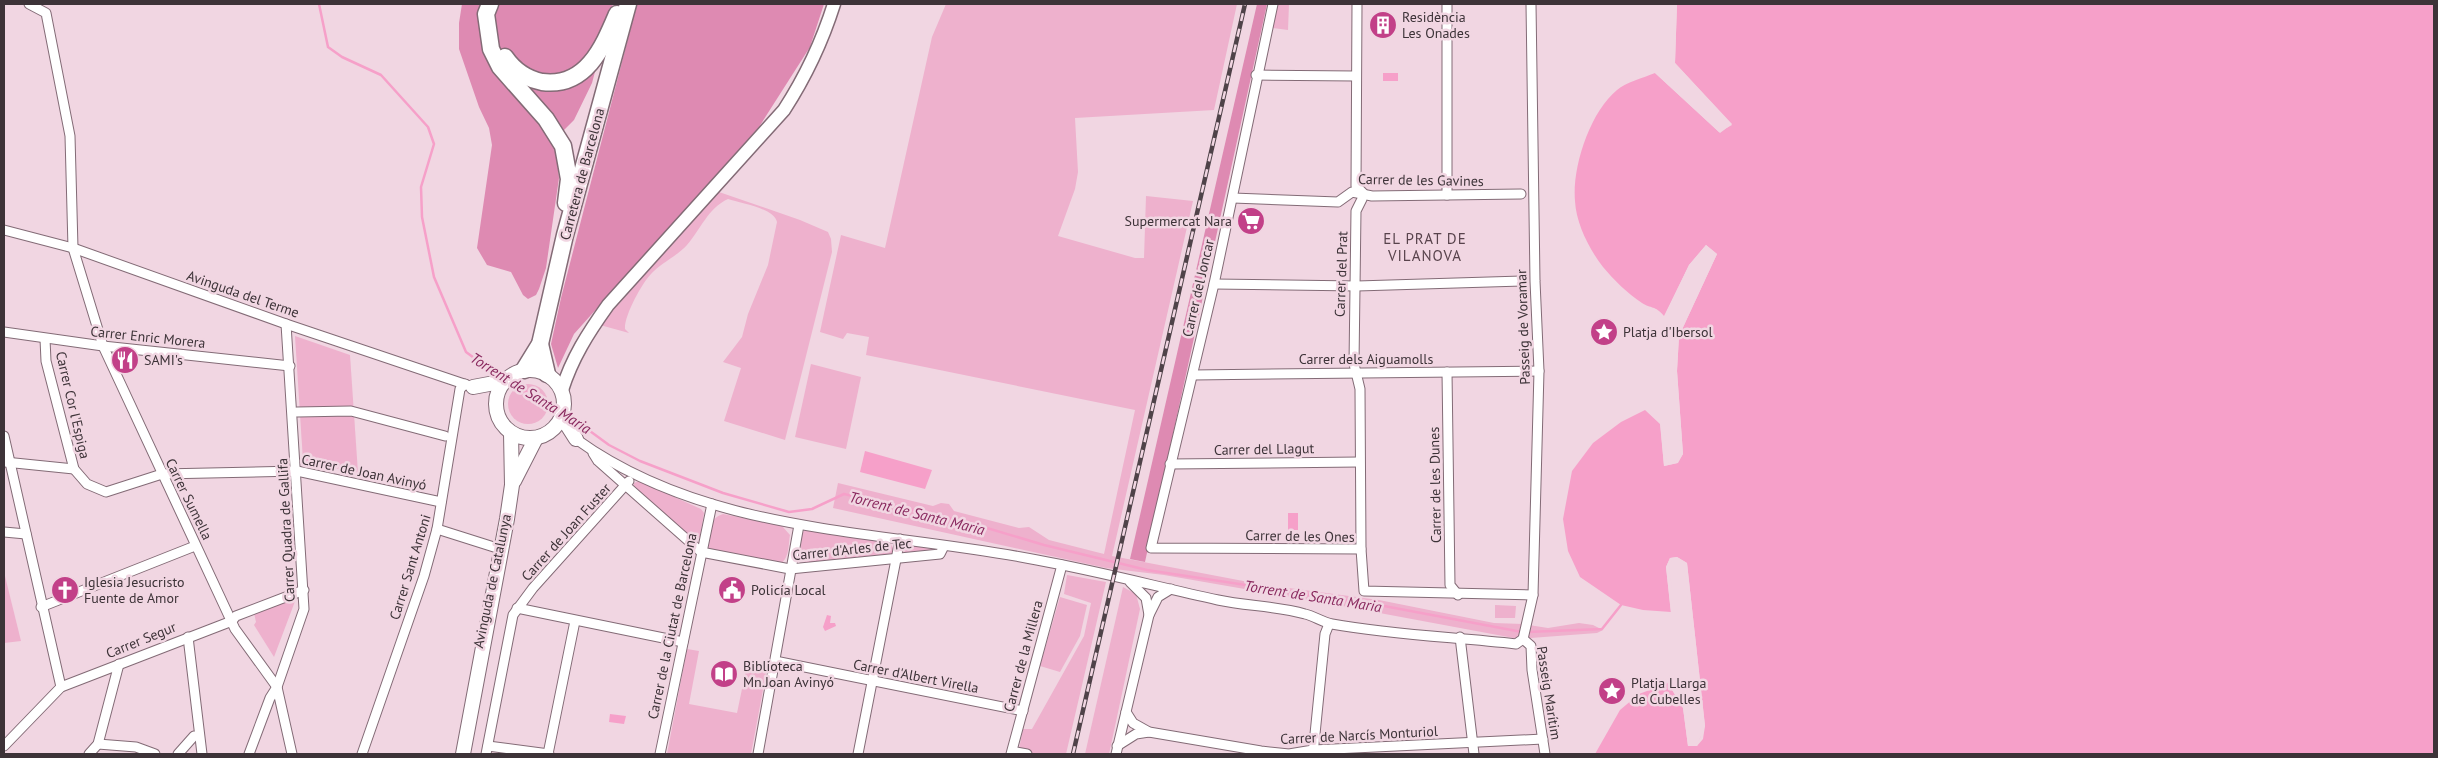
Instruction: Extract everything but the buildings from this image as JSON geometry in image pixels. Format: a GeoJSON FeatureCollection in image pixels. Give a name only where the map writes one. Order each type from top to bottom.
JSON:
{"type":"FeatureCollection","features":[{"type":"Feature","properties":{"kind":"highway"},"geometry":{"type":"LineString","coordinates":[[488,9],[496,42],[507,60],[520,73],[534,80],[553,83],[578,77],[601,51],[622,4]]}},
{"type":"Feature","properties":{"kind":"highway","name":"Carretera de Barcelona"},"geometry":{"type":"LineString","coordinates":[[540,344],[566,235],[628,4]]}},
{"type":"Feature","properties":{"kind":"highway"},"geometry":{"type":"LineString","coordinates":[[488,9],[491,48],[500,67],[546,119],[563,146],[569,179],[566,235]]}},
{"type":"Feature","properties":{"kind":"highway"},"geometry":{"type":"LineString","coordinates":[[524,370],[540,344]]}},
{"type":"Feature","properties":{"kind":"highway"},"geometry":{"type":"LineString","coordinates":[[540,344],[547,374]]}},
{"type":"Feature","properties":{"kind":"main road"},"geometry":{"type":"LineString","coordinates":[[576,439],[563,413],[562,390],[570,364],[586,335],[608,305],[784,110],[820,46],[834,4]]}},
{"type":"Feature","properties":{"kind":"main road"},"geometry":{"type":"LineString","coordinates":[[469,385],[506,380],[524,370],[536,370],[556,380],[562,390]]}},
{"type":"Feature","properties":{"kind":"main road"},"geometry":{"type":"LineString","coordinates":[[496,406],[497,395],[506,380]]}},
{"type":"Feature","properties":{"kind":"main road"},"geometry":{"type":"LineString","coordinates":[[469,385],[486,395],[496,406],[504,426],[519,436],[536,438],[552,430],[563,413]]}},
{"type":"Feature","properties":{"kind":"main road"},"geometry":{"type":"LineString","coordinates":[[552,430],[576,439]]}},
{"type":"Feature","properties":{"kind":"main road"},"geometry":{"type":"LineString","coordinates":[[508,507],[512,485],[512,433]]}},
{"type":"Feature","properties":{"kind":"main road"},"geometry":{"type":"LineString","coordinates":[[512,485],[536,438]]}},
{"type":"Feature","properties":{"kind":"main road","name":"Avinguda de Catalunya"},"geometry":{"type":"LineString","coordinates":[[457,754],[497,548],[508,507]]}},
{"type":"Feature","properties":{"kind":"main road","name":"Avinguda de Catalunya"},"geometry":{"type":"LineString","coordinates":[[463,754],[498,575],[508,507]]}},
{"type":"Feature","properties":{"kind":"street","name":"Carrer Sumella"},"geometry":{"type":"LineString","coordinates":[[29,4],[46,13],[70,136],[73,248],[103,346],[195,546],[202,554],[235,629],[277,687],[292,754]]}},
{"type":"Feature","properties":{"kind":"street","name":"Carrer del Joncar"},"geometry":{"type":"LineString","coordinates":[[1151,548],[1214,284],[1233,198],[1256,75],[1273,4]]}},
{"type":"Feature","properties":{"kind":"street","name":"Carrer del Prat"},"geometry":{"type":"LineString","coordinates":[[1357,4],[1355,76],[1356,186],[1362,193],[1362,199],[1356,211],[1354,372],[1360,389],[1361,549]]}},
{"type":"Feature","properties":{"kind":"street"},"geometry":{"type":"LineString","coordinates":[[1446,195],[1447,4]]}},
{"type":"Feature","properties":{"kind":"street","name":"Passeig de Voramar"},"geometry":{"type":"LineString","coordinates":[[1521,639],[1533,595],[1539,371],[1535,281],[1531,4]]}},
{"type":"Feature","properties":{"kind":"street"},"geometry":{"type":"LineString","coordinates":[[1256,75],[1355,76]]}},
{"type":"Feature","properties":{"kind":"street","name":"Carrer de les Gavines"},"geometry":{"type":"LineString","coordinates":[[1233,198],[1338,202],[1352,192],[1372,196],[1521,194]]}},
{"type":"Feature","properties":{"kind":"street","name":"Avinguda del Terme"},"geometry":{"type":"LineString","coordinates":[[4,230],[73,248],[286,324],[469,385]]}},
{"type":"Feature","properties":{"kind":"street"},"geometry":{"type":"LineString","coordinates":[[1214,284],[1355,286],[1522,281]]}},
{"type":"Feature","properties":{"kind":"street","name":"Carrer Quadra de Gallifa"},"geometry":{"type":"LineString","coordinates":[[249,754],[270,698],[277,687],[304,609],[297,471],[286,324]]}},
{"type":"Feature","properties":{"kind":"street","name":"Carrer Enric Morera"},"geometry":{"type":"LineString","coordinates":[[4,332],[103,346],[290,366]]}},
{"type":"Feature","properties":{"kind":"street","name":"Carrer Cor l'Espiga"},"geometry":{"type":"LineString","coordinates":[[45,339],[46,360],[74,469],[87,484],[106,492],[162,474]]}},
{"type":"Feature","properties":{"kind":"street","name":"Carrer dels Aiguamolls"},"geometry":{"type":"LineString","coordinates":[[1193,375],[1539,371]]}},
{"type":"Feature","properties":{"kind":"street","name":"Carrer de les Dunes"},"geometry":{"type":"LineString","coordinates":[[1447,372],[1450,585]]}},
{"type":"Feature","properties":{"kind":"street","name":"Carrer Sant Antoni"},"geometry":{"type":"LineString","coordinates":[[362,754],[424,576],[436,529],[460,389],[469,385]]}},
{"type":"Feature","properties":{"kind":"street"},"geometry":{"type":"LineString","coordinates":[[297,412],[352,410],[445,436]]}},
{"type":"Feature","properties":{"kind":"street"},"geometry":{"type":"LineString","coordinates":[[4,436],[7,462],[26,534],[60,687],[4,746]]}},
{"type":"Feature","properties":{"kind":"street","name":"Carrer d'Arles de Tec"},"geometry":{"type":"LineString","coordinates":[[576,439],[590,450],[634,474],[679,494],[755,516],[799,525],[1062,565],[1221,601],[1305,614],[1329,624],[1434,637],[1521,639]]}},
{"type":"Feature","properties":{"kind":"street","name":"Carrer d'Arles de Tec"},"geometry":{"type":"LineString","coordinates":[[590,450],[598,461],[701,552],[790,570],[940,554],[944,546]]}},
{"type":"Feature","properties":{"kind":"street"},"geometry":{"type":"LineString","coordinates":[[7,462],[74,469]]}},
{"type":"Feature","properties":{"kind":"street","name":"Carrer del Llagut"},"geometry":{"type":"LineString","coordinates":[[1170,464],[1359,462]]}},
{"type":"Feature","properties":{"kind":"street","name":"Carrer de Joan Avinyó"},"geometry":{"type":"LineString","coordinates":[[162,474],[297,471],[441,502]]}},
{"type":"Feature","properties":{"kind":"street","name":"Carrer de Joan Fuster"},"geometry":{"type":"LineString","coordinates":[[517,608],[634,474]]}},
{"type":"Feature","properties":{"kind":"street","name":"Carrer de la Ciutat de Barcelona"},"geometry":{"type":"LineString","coordinates":[[660,754],[712,504]]}},
{"type":"Feature","properties":{"kind":"street"},"geometry":{"type":"LineString","coordinates":[[758,754],[799,525]]}},
{"type":"Feature","properties":{"kind":"street"},"geometry":{"type":"LineString","coordinates":[[436,529],[497,548]]}},
{"type":"Feature","properties":{"kind":"street"},"geometry":{"type":"LineString","coordinates":[[4,532],[26,534]]}},
{"type":"Feature","properties":{"kind":"street"},"geometry":{"type":"LineString","coordinates":[[858,754],[900,539]]}},
{"type":"Feature","properties":{"kind":"street"},"geometry":{"type":"LineString","coordinates":[[41,607],[195,546]]}},
{"type":"Feature","properties":{"kind":"street","name":"Carrer de les Ones"},"geometry":{"type":"LineString","coordinates":[[1151,548],[1361,549],[1364,591],[1533,595]]}},
{"type":"Feature","properties":{"kind":"street","name":"Carrer de la Millera"},"geometry":{"type":"LineString","coordinates":[[1014,753],[1023,711],[1062,565]]}},
{"type":"Feature","properties":{"kind":"street"},"geometry":{"type":"LineString","coordinates":[[1126,579],[1138,588],[1146,598],[1149,615]]}},
{"type":"Feature","properties":{"kind":"street"},"geometry":{"type":"LineString","coordinates":[[1441,593],[1450,585],[1458,594]]}},
{"type":"Feature","properties":{"kind":"street"},"geometry":{"type":"LineString","coordinates":[[1116,750],[1149,615],[1158,597],[1171,589]]}},
{"type":"Feature","properties":{"kind":"street","name":"Carrer Segur"},"geometry":{"type":"LineString","coordinates":[[60,687],[232,621],[236,616],[304,590]]}},
{"type":"Feature","properties":{"kind":"street"},"geometry":{"type":"LineString","coordinates":[[517,608],[683,642]]}},
{"type":"Feature","properties":{"kind":"street","name":"Avinguda de Catalunya"},"geometry":{"type":"LineString","coordinates":[[487,750],[512,620],[517,608]]}},
{"type":"Feature","properties":{"kind":"street"},"geometry":{"type":"LineString","coordinates":[[487,750],[549,754],[575,621]]}},
{"type":"Feature","properties":{"kind":"street"},"geometry":{"type":"LineString","coordinates":[[1313,752],[1325,634],[1329,624]]}},
{"type":"Feature","properties":{"kind":"street"},"geometry":{"type":"LineString","coordinates":[[188,637],[202,754]]}},
{"type":"Feature","properties":{"kind":"street"},"geometry":{"type":"LineString","coordinates":[[1460,637],[1474,754]]}},
{"type":"Feature","properties":{"kind":"street","name":"Passeig Marítim"},"geometry":{"type":"LineString","coordinates":[[1521,639],[1530,646],[1545,754]]}},
{"type":"Feature","properties":{"kind":"street","name":"Carrer d'Albert Virella"},"geometry":{"type":"LineString","coordinates":[[775,661],[1023,711]]}},
{"type":"Feature","properties":{"kind":"street"},"geometry":{"type":"LineString","coordinates":[[89,754],[98,744],[119,664]]}},
{"type":"Feature","properties":{"kind":"street","name":"Carrer de Narcís Monturiol"},"geometry":{"type":"LineString","coordinates":[[1126,712],[1133,723],[1149,732]]}},
{"type":"Feature","properties":{"kind":"street","name":"Carrer de Narcís Monturiol"},"geometry":{"type":"LineString","coordinates":[[1116,750],[1136,734],[1149,732],[1289,754],[1543,739]]}},
{"type":"Feature","properties":{"kind":"street"},"geometry":{"type":"LineString","coordinates":[[178,754],[194,736]]}},
{"type":"Feature","properties":{"kind":"street"},"geometry":{"type":"LineString","coordinates":[[98,744],[136,747],[155,754]]}},
{"type":"Feature","properties":{"kind":"street"},"geometry":{"type":"LineString","coordinates":[[1014,753],[1027,754]]}},
{"type":"Feature","properties":{"kind":"shaded area"},"geometry":{"type":"Polygon","coordinates":[[[462,4],[613,4],[592,83],[574,120],[564,130],[556,151],[559,178],[546,268],[536,295],[528,299],[523,295],[511,272],[487,265],[477,248],[492,145],[489,128],[479,107],[459,49],[459,23],[462,4]]]}},
{"type":"Feature","properties":{"kind":"shaded area"},"geometry":{"type":"Polygon","coordinates":[[[637,4],[824,4],[810,47],[759,127],[574,334],[558,368],[551,344],[561,298],[637,4]]]}},
{"type":"Feature","properties":{"kind":"shaded area"},"geometry":{"type":"Polygon","coordinates":[[[946,4],[1237,4],[1214,110],[1075,118],[1078,172],[1075,189],[1058,236],[1135,258],[1144,258],[1146,196],[1193,201],[1112,556],[1259,584],[1379,600],[1494,623],[1523,624],[1548,628],[1579,623],[1593,625],[1603,630],[1597,633],[1519,639],[1164,575],[1106,568],[833,508],[838,483],[933,506],[941,503],[949,504],[954,511],[1019,528],[1029,527],[1049,540],[1104,554],[1135,410],[866,355],[869,337],[847,333],[843,339],[820,332],[841,235],[885,248],[932,37],[946,4]]]}},
{"type":"Feature","properties":{"kind":"shaded area"},"geometry":{"type":"Polygon","coordinates":[[[1257,4],[1267,4],[1145,562],[1130,559],[1257,4]]]}},
{"type":"Feature","properties":{"kind":"shaded area"},"geometry":{"type":"Polygon","coordinates":[[[1278,4],[1289,4],[1288,30],[1273,28],[1278,4]]]}},
{"type":"Feature","properties":{"kind":"shaded area"},"geometry":{"type":"Polygon","coordinates":[[[1677,4],[2434,4],[2434,754],[1595,754],[1620,710],[1639,694],[1668,683],[1683,708],[1688,746],[1697,746],[1705,726],[1687,563],[1677,557],[1670,558],[1666,567],[1671,612],[1643,610],[1621,605],[1580,577],[1568,551],[1563,519],[1572,471],[1593,443],[1621,422],[1645,410],[1660,424],[1664,466],[1677,463],[1683,454],[1677,371],[1679,336],[1717,254],[1706,245],[1689,265],[1664,316],[1658,310],[1645,305],[1631,295],[1603,267],[1584,236],[1575,201],[1576,172],[1591,126],[1607,100],[1617,90],[1635,80],[1655,73],[1719,132],[1732,125],[1675,63],[1677,4]]]}},
{"type":"Feature","properties":{"kind":"shaded area"},"geometry":{"type":"Polygon","coordinates":[[[1383,73],[1398,73],[1398,81],[1383,81],[1383,73]]]}},
{"type":"Feature","properties":{"kind":"shaded area"},"geometry":{"type":"Polygon","coordinates":[[[719,192],[800,220],[828,232],[831,239],[832,252],[785,440],[724,421],[741,368],[723,362],[742,337],[748,314],[768,265],[777,222],[770,213],[728,199],[721,203],[710,213],[687,245],[647,278],[627,316],[625,329],[629,333],[600,325],[719,192]]]}},
{"type":"Feature","properties":{"kind":"shaded area"},"geometry":{"type":"Polygon","coordinates":[[[295,336],[350,355],[358,473],[303,461],[295,336]]]}},
{"type":"Feature","properties":{"kind":"shaded area"},"geometry":{"type":"Polygon","coordinates":[[[811,364],[861,377],[846,449],[795,437],[811,364]]]}},
{"type":"Feature","properties":{"kind":"shaded area"},"geometry":{"type":"Polygon","coordinates":[[[532,384],[539,387],[545,393],[548,404],[547,412],[539,421],[532,424],[524,424],[517,421],[509,412],[508,400],[511,393],[520,385],[532,384]]]}},
{"type":"Feature","properties":{"kind":"shaded area"},"geometry":{"type":"Polygon","coordinates":[[[865,451],[932,470],[925,489],[860,472],[865,451]]]}},
{"type":"Feature","properties":{"kind":"shaded area"},"geometry":{"type":"Polygon","coordinates":[[[639,481],[701,509],[704,513],[700,537],[692,539],[634,488],[634,483],[639,481]]]}},
{"type":"Feature","properties":{"kind":"shaded area"},"geometry":{"type":"Polygon","coordinates":[[[1288,513],[1298,513],[1298,530],[1288,530],[1288,513]]]}},
{"type":"Feature","properties":{"kind":"shaded area"},"geometry":{"type":"Polygon","coordinates":[[[723,514],[782,526],[790,535],[788,552],[783,562],[779,565],[707,549],[706,545],[710,526],[718,516],[723,514]]]}},
{"type":"Feature","properties":{"kind":"shaded area"},"geometry":{"type":"Polygon","coordinates":[[[805,530],[890,542],[894,551],[892,555],[809,565],[800,558],[802,533],[805,530]]]}},
{"type":"Feature","properties":{"kind":"shaded area"},"geometry":{"type":"Polygon","coordinates":[[[906,545],[932,549],[934,550],[904,553],[906,545]]]}},
{"type":"Feature","properties":{"kind":"shaded area"},"geometry":{"type":"Polygon","coordinates":[[[4,572],[21,641],[4,643],[4,572]]]}},
{"type":"Feature","properties":{"kind":"shaded area"},"geometry":{"type":"Polygon","coordinates":[[[1067,575],[1106,582],[1066,754],[1018,754],[1023,729],[1032,729],[1084,636],[1091,603],[1064,594],[1067,575]]]}},
{"type":"Feature","properties":{"kind":"shaded area"},"geometry":{"type":"Polygon","coordinates":[[[1123,587],[1136,594],[1140,609],[1109,754],[1085,754],[1123,587]]]}},
{"type":"Feature","properties":{"kind":"shaded area"},"geometry":{"type":"Polygon","coordinates":[[[297,596],[274,657],[254,625],[256,622],[254,613],[297,596]]]}},
{"type":"Feature","properties":{"kind":"shaded area"},"geometry":{"type":"Polygon","coordinates":[[[1060,597],[1087,605],[1080,636],[1060,672],[1040,666],[1060,597]]]}},
{"type":"Feature","properties":{"kind":"shaded area"},"geometry":{"type":"Polygon","coordinates":[[[1495,605],[1516,606],[1515,618],[1495,618],[1495,605]]]}},
{"type":"Feature","properties":{"kind":"shaded area"},"geometry":{"type":"Polygon","coordinates":[[[827,615],[831,616],[830,623],[835,623],[836,626],[825,631],[823,627],[827,615]]]}},
{"type":"Feature","properties":{"kind":"shaded area"},"geometry":{"type":"Polygon","coordinates":[[[687,649],[699,651],[689,704],[737,713],[748,660],[768,663],[751,754],[667,754],[687,649]]]}},
{"type":"Feature","properties":{"kind":"shaded area"},"geometry":{"type":"Polygon","coordinates":[[[610,714],[626,716],[624,724],[609,722],[610,714]]]}},
{"type":"Feature","properties":{"kind":"pier"},"geometry":{"type":"Polygon","coordinates":[[[1675,4],[1677,4],[1675,63],[1732,124],[1720,133],[1655,73],[1655,71],[1720,129],[1728,124],[1672,64],[1675,4]]]}},
{"type":"Feature","properties":{"kind":"pier"},"geometry":{"type":"Polygon","coordinates":[[[1706,245],[1717,254],[1679,336],[1677,371],[1683,454],[1678,463],[1664,466],[1660,421],[1665,436],[1667,463],[1676,461],[1681,453],[1674,371],[1677,336],[1714,255],[1706,248],[1691,266],[1666,317],[1666,313],[1689,265],[1706,245]]]}},
{"type":"Feature","properties":{"kind":"pier"},"geometry":{"type":"Polygon","coordinates":[[[1677,557],[1687,563],[1705,726],[1703,739],[1697,746],[1688,746],[1683,708],[1668,683],[1670,681],[1685,707],[1691,744],[1696,744],[1700,738],[1703,726],[1684,564],[1677,559],[1672,560],[1669,567],[1674,612],[1671,614],[1666,567],[1670,558],[1677,557]]]}},
{"type":"Feature","properties":{"kind":"waterway","name":"Torrent de Santa Maria"},"geometry":{"type":"LineString","coordinates":[[319,4],[328,47],[342,57],[381,75],[428,127],[434,144],[421,187],[422,217],[434,277],[466,352],[500,377]]}},
{"type":"Feature","properties":{"kind":"waterway","name":"Torrent de Santa Maria"},"geometry":{"type":"LineString","coordinates":[[509,382],[563,412]]}},
{"type":"Feature","properties":{"kind":"waterway","name":"Torrent de Santa Maria"},"geometry":{"type":"LineString","coordinates":[[568,415],[609,445],[640,461],[723,493],[789,512],[812,509],[844,494],[970,523],[1044,545],[1147,570],[1384,606],[1522,632]]}},
{"type":"Feature","properties":{"kind":"waterway","name":"Torrent de Santa Maria"},"geometry":{"type":"LineString","coordinates":[[1527,632],[1602,629],[1621,605]]}},
{"type":"Feature","properties":{"kind":"railway"},"geometry":{"type":"LineString","coordinates":[[1073,754],[1245,4]]}},
{"type":"Feature","properties":{"kind":"place","name":"Residència Les Onades"},"geometry":{"type":"Point","coordinates":[1383,25]}},
{"type":"Feature","properties":{"kind":"place","name":"Supermercat Nara"},"geometry":{"type":"Point","coordinates":[1251,221]}},
{"type":"Feature","properties":{"kind":"place","name":"Platja d'Ibersol"},"geometry":{"type":"Point","coordinates":[1604,332]}},
{"type":"Feature","properties":{"kind":"place","name":"SAMI's"},"geometry":{"type":"Point","coordinates":[125,360]}},
{"type":"Feature","properties":{"kind":"place","name":"Iglesia Jesucristo Fuente de Amor"},"geometry":{"type":"Point","coordinates":[65,590]}},
{"type":"Feature","properties":{"kind":"place","name":"Policía Local"},"geometry":{"type":"Point","coordinates":[732,590]}},
{"type":"Feature","properties":{"kind":"place","name":"Biblioteca Mn.Joan Avinyó"},"geometry":{"type":"Point","coordinates":[724,674]}},
{"type":"Feature","properties":{"kind":"place","name":"Platja Llarga de Cubelles"},"geometry":{"type":"Point","coordinates":[1612,691]}},
{"type":"Feature","properties":{"kind":"district","name":"EL PRAT DE VILANOVA"},"geometry":{"type":"Point","coordinates":[1425,246]}}]}
